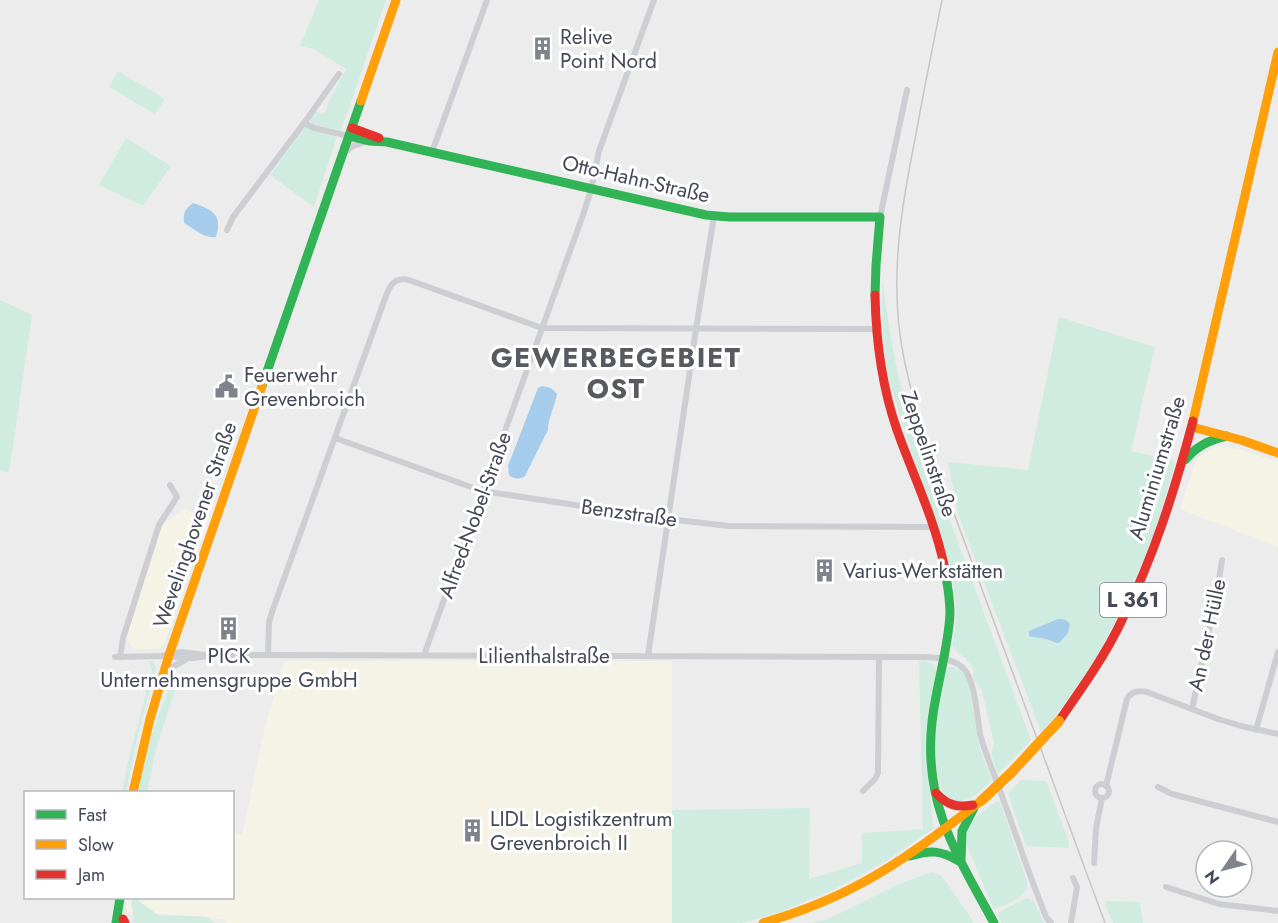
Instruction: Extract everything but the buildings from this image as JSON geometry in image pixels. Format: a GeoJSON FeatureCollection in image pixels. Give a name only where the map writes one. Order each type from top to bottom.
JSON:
{"type":"FeatureCollection","features":[{"type":"Feature","properties":{"kind":"street","name":"Wevelinghovener Straße"},"geometry":{"type":"LineString","coordinates":[[133,791],[164,671],[396,0]]}},
{"type":"Feature","properties":{"kind":"street"},"geometry":{"type":"LineString","coordinates":[[432,152],[487,0]]}},
{"type":"Feature","properties":{"kind":"street","name":"Alfred-Nobel-Straße"},"geometry":{"type":"LineString","coordinates":[[424,655],[591,190],[599,151],[654,0]]}},
{"type":"Feature","properties":{"kind":"street","name":"Aluminiumstraße"},"geometry":{"type":"LineString","coordinates":[[945,829],[1012,772],[1059,721],[1095,670],[1127,611],[1159,536],[1192,427],[1278,52]]}},
{"type":"Feature","properties":{"kind":"street"},"geometry":{"type":"LineString","coordinates":[[227,230],[233,217],[339,74]]}},
{"type":"Feature","properties":{"kind":"street","name":"Zeppelinstraße"},"geometry":{"type":"LineString","coordinates":[[907,90],[880,217],[875,282],[876,329],[881,368],[890,406],[933,527],[944,561],[950,591],[950,620],[934,704],[931,769],[945,829],[994,923]]}},
{"type":"Feature","properties":{"kind":"street"},"geometry":{"type":"LineString","coordinates":[[304,123],[314,128],[350,132]]}},
{"type":"Feature","properties":{"kind":"street","name":"Otto-Hahn-Straße"},"geometry":{"type":"LineString","coordinates":[[350,132],[369,141]]}},
{"type":"Feature","properties":{"kind":"street","name":"Otto-Hahn-Straße"},"geometry":{"type":"LineString","coordinates":[[350,132],[591,190],[714,216],[880,217]]}},
{"type":"Feature","properties":{"kind":"street","name":"Otto-Hahn-Straße"},"geometry":{"type":"LineString","coordinates":[[343,154],[353,146],[369,141],[387,142]]}},
{"type":"Feature","properties":{"kind":"street"},"geometry":{"type":"LineString","coordinates":[[648,656],[714,216]]}},
{"type":"Feature","properties":{"kind":"street"},"geometry":{"type":"LineString","coordinates":[[268,655],[269,622],[273,609],[387,293],[396,280],[409,280],[542,328],[876,329]]}},
{"type":"Feature","properties":{"kind":"street"},"geometry":{"type":"LineString","coordinates":[[1192,427],[1278,453]]}},
{"type":"Feature","properties":{"kind":"street"},"geometry":{"type":"LineString","coordinates":[[1181,465],[1200,444],[1227,436]]}},
{"type":"Feature","properties":{"kind":"street","name":"Benzstraße"},"geometry":{"type":"LineString","coordinates":[[335,438],[482,491],[668,519],[747,527],[933,527]]}},
{"type":"Feature","properties":{"kind":"street","name":"Lilienthalstraße"},"geometry":{"type":"LineString","coordinates":[[170,485],[177,497],[159,525],[118,657],[170,655],[180,652],[209,656]]}},
{"type":"Feature","properties":{"kind":"street","name":"An der Hülle"},"geometry":{"type":"LineString","coordinates":[[1192,710],[1222,560]]}},
{"type":"Feature","properties":{"kind":"street"},"geometry":{"type":"LineString","coordinates":[[1256,730],[1278,652]]}},
{"type":"Feature","properties":{"kind":"street","name":"Lilienthalstraße"},"geometry":{"type":"LineString","coordinates":[[170,655],[188,659],[209,656],[424,655],[879,657],[944,660]]}},
{"type":"Feature","properties":{"kind":"street"},"geometry":{"type":"LineString","coordinates":[[863,791],[878,773],[879,657]]}},
{"type":"Feature","properties":{"kind":"street","name":"Lilienthalstraße"},"geometry":{"type":"LineString","coordinates":[[164,671],[188,659]]}},
{"type":"Feature","properties":{"kind":"street"},"geometry":{"type":"LineString","coordinates":[[944,660],[961,666],[969,676],[973,686],[977,720],[988,760],[1045,915],[1051,923]]}},
{"type":"Feature","properties":{"kind":"street"},"geometry":{"type":"LineString","coordinates":[[1094,863],[1096,828],[1102,798],[1097,795],[1096,790],[1100,785],[1106,786],[1106,776],[1130,694],[1143,691],[1234,724],[1278,734]]}},
{"type":"Feature","properties":{"kind":"street"},"geometry":{"type":"LineString","coordinates":[[1158,787],[1172,794],[1278,822]]}},
{"type":"Feature","properties":{"kind":"street"},"geometry":{"type":"LineString","coordinates":[[936,793],[943,801],[955,807],[978,803]]}},
{"type":"Feature","properties":{"kind":"street"},"geometry":{"type":"LineString","coordinates":[[903,858],[921,852],[940,851],[961,862],[963,829],[978,803]]}},
{"type":"Feature","properties":{"kind":"street","name":"L 361"},"geometry":{"type":"LineString","coordinates":[[763,923],[800,911],[844,892],[903,858],[945,829]]}},
{"type":"Feature","properties":{"kind":"street"},"geometry":{"type":"LineString","coordinates":[[1071,923],[1077,887],[1073,878]]}},
{"type":"Feature","properties":{"kind":"street"},"geometry":{"type":"LineString","coordinates":[[1166,887],[1219,904],[1278,911]]}},
{"type":"Feature","properties":{"kind":"street"},"geometry":{"type":"LineString","coordinates":[[121,899],[122,922]]}},
{"type":"Feature","properties":{"kind":"shaded area"},"geometry":{"type":"Polygon","coordinates":[[[1217,446],[1238,449],[1278,462],[1278,547],[1180,509],[1197,458],[1217,446]]]}},
{"type":"Feature","properties":{"kind":"shaded area"},"geometry":{"type":"Polygon","coordinates":[[[185,509],[210,517],[165,642],[160,648],[135,649],[130,645],[127,637],[161,525],[185,509]]]}},
{"type":"Feature","properties":{"kind":"shaded area"},"geometry":{"type":"Polygon","coordinates":[[[284,661],[672,661],[672,923],[226,923],[226,920],[207,917],[127,912],[126,899],[234,899],[234,833],[242,835],[265,727],[284,661]]]}},
{"type":"Feature","properties":{"kind":"green space"},"geometry":{"type":"Polygon","coordinates":[[[319,0],[386,0],[346,117],[339,130],[312,124],[310,121],[314,111],[325,112],[346,69],[314,49],[300,46],[319,0]]]}},
{"type":"Feature","properties":{"kind":"green space"},"geometry":{"type":"Polygon","coordinates":[[[118,71],[165,99],[155,114],[109,87],[118,71]]]}},
{"type":"Feature","properties":{"kind":"green space"},"geometry":{"type":"Polygon","coordinates":[[[305,127],[337,137],[314,207],[270,175],[305,127]]]}},
{"type":"Feature","properties":{"kind":"green space"},"geometry":{"type":"Polygon","coordinates":[[[126,138],[171,166],[143,206],[99,185],[126,138]]]}},
{"type":"Feature","properties":{"kind":"green space"},"geometry":{"type":"Polygon","coordinates":[[[882,281],[896,363],[911,421],[1031,740],[998,774],[991,753],[994,743],[982,691],[974,680],[972,666],[952,646],[956,611],[948,561],[888,377],[883,341],[882,281]]]}},
{"type":"Feature","properties":{"kind":"green space"},"geometry":{"type":"Polygon","coordinates":[[[0,300],[32,315],[9,473],[0,471],[0,300]]]}},
{"type":"Feature","properties":{"kind":"green space"},"geometry":{"type":"Polygon","coordinates":[[[1059,317],[1155,347],[1131,451],[1171,460],[1175,464],[1148,550],[1136,578],[1120,604],[1119,615],[1080,682],[1041,732],[958,514],[948,462],[1028,470],[1059,317]]]}},
{"type":"Feature","properties":{"kind":"green space"},"geometry":{"type":"Polygon","coordinates":[[[148,660],[152,661],[156,667],[138,734],[126,791],[122,791],[128,762],[152,670],[148,660]]]}},
{"type":"Feature","properties":{"kind":"green space"},"geometry":{"type":"Polygon","coordinates":[[[924,661],[935,665],[937,677],[927,729],[933,829],[886,861],[833,890],[780,912],[742,923],[672,923],[672,810],[810,808],[809,879],[862,863],[862,833],[923,829],[919,662],[924,661]]]}},
{"type":"Feature","properties":{"kind":"green space"},"geometry":{"type":"Polygon","coordinates":[[[953,667],[962,672],[968,680],[978,740],[992,780],[970,798],[953,802],[944,794],[939,780],[935,730],[943,680],[948,668],[953,667]]]}},
{"type":"Feature","properties":{"kind":"green space"},"geometry":{"type":"Polygon","coordinates":[[[175,677],[177,678],[176,686],[156,749],[147,791],[138,791],[152,733],[175,677]]]}},
{"type":"Feature","properties":{"kind":"green space"},"geometry":{"type":"Polygon","coordinates":[[[1021,780],[1047,783],[1069,842],[1069,848],[1026,846],[1008,794],[1021,780]]]}},
{"type":"Feature","properties":{"kind":"green space"},"geometry":{"type":"Polygon","coordinates":[[[997,801],[1002,808],[1027,881],[1027,887],[1021,896],[994,909],[968,848],[966,835],[971,822],[997,801]]]}},
{"type":"Feature","properties":{"kind":"green space"},"geometry":{"type":"Polygon","coordinates":[[[932,872],[942,876],[973,921],[972,923],[811,923],[828,919],[901,883],[932,872]]]}},
{"type":"Feature","properties":{"kind":"green space"},"geometry":{"type":"Polygon","coordinates":[[[1027,898],[1034,901],[1044,923],[1001,923],[997,913],[1027,898]]]}},
{"type":"Feature","properties":{"kind":"green space"},"geometry":{"type":"Polygon","coordinates":[[[133,899],[158,915],[207,917],[214,923],[132,923],[134,918],[131,903],[133,899]]]}},
{"type":"Feature","properties":{"kind":"green space"},"geometry":{"type":"Polygon","coordinates":[[[1104,901],[1140,902],[1143,923],[1113,923],[1104,901]]]}},
{"type":"Feature","properties":{"kind":"water"},"geometry":{"type":"Polygon","coordinates":[[[193,203],[215,214],[218,223],[216,237],[203,235],[184,223],[185,212],[193,203]]]}},
{"type":"Feature","properties":{"kind":"water"},"geometry":{"type":"Polygon","coordinates":[[[542,386],[551,388],[557,394],[548,430],[525,476],[515,478],[509,475],[508,466],[538,388],[542,386]]]}},
{"type":"Feature","properties":{"kind":"water"},"geometry":{"type":"Polygon","coordinates":[[[1058,619],[1070,624],[1068,633],[1059,643],[1029,636],[1029,631],[1058,619]]]}},
{"type":"Feature","properties":{"kind":"railway"},"geometry":{"type":"LineString","coordinates":[[942,0],[912,157],[898,247],[897,292],[903,352],[917,413],[1105,923]]}},
{"type":"Feature","properties":{"kind":"traffic: fast"},"geometry":{"type":"LineString","coordinates":[[262,386],[361,101]]}},
{"type":"Feature","properties":{"kind":"traffic: fast"},"geometry":{"type":"LineString","coordinates":[[349,136],[369,141],[387,142],[706,215],[880,217],[875,295]]}},
{"type":"Feature","properties":{"kind":"traffic: fast"},"geometry":{"type":"LineString","coordinates":[[1185,460],[1204,444],[1227,436]]}},
{"type":"Feature","properties":{"kind":"traffic: fast"},"geometry":{"type":"LineString","coordinates":[[944,565],[950,614],[932,722],[933,778],[946,828],[967,874],[994,923]]}},
{"type":"Feature","properties":{"kind":"traffic: fast"},"geometry":{"type":"LineString","coordinates":[[961,860],[962,831],[974,808]]}},
{"type":"Feature","properties":{"kind":"traffic: fast"},"geometry":{"type":"LineString","coordinates":[[910,856],[935,852],[959,861]]}},
{"type":"Feature","properties":{"kind":"traffic: fast"},"geometry":{"type":"LineString","coordinates":[[116,923],[120,899]]}},
{"type":"Feature","properties":{"kind":"traffic: slow"},"geometry":{"type":"LineString","coordinates":[[361,101],[396,0]]}},
{"type":"Feature","properties":{"kind":"traffic: slow"},"geometry":{"type":"LineString","coordinates":[[1193,421],[1278,52]]}},
{"type":"Feature","properties":{"kind":"traffic: slow"},"geometry":{"type":"LineString","coordinates":[[133,791],[150,719],[169,655],[262,386]]}},
{"type":"Feature","properties":{"kind":"traffic: slow"},"geometry":{"type":"LineString","coordinates":[[1192,427],[1278,453]]}},
{"type":"Feature","properties":{"kind":"traffic: slow"},"geometry":{"type":"LineString","coordinates":[[981,801],[1012,772],[1059,721]]}},
{"type":"Feature","properties":{"kind":"traffic: slow"},"geometry":{"type":"LineString","coordinates":[[763,923],[814,906],[862,883],[909,855],[981,801]]}},
{"type":"Feature","properties":{"kind":"traffic: jam"},"geometry":{"type":"LineString","coordinates":[[352,128],[379,138]]}},
{"type":"Feature","properties":{"kind":"traffic: jam"},"geometry":{"type":"LineString","coordinates":[[875,295],[878,347],[887,397],[935,530],[944,565]]}},
{"type":"Feature","properties":{"kind":"traffic: jam"},"geometry":{"type":"LineString","coordinates":[[1059,721],[1101,659],[1134,596],[1163,522],[1193,421]]}},
{"type":"Feature","properties":{"kind":"traffic: jam"},"geometry":{"type":"LineString","coordinates":[[936,793],[953,805],[973,805]]}},
{"type":"Feature","properties":{"kind":"traffic: jam"},"geometry":{"type":"LineString","coordinates":[[123,919],[125,923]]}},
{"type":"Feature","properties":{"kind":"place","name":"Relive Point Nord"},"geometry":{"type":"Point","coordinates":[542,49]}},
{"type":"Feature","properties":{"kind":"place","name":"Feuerwehr Grevenbroich"},"geometry":{"type":"Point","coordinates":[226,387]}},
{"type":"Feature","properties":{"kind":"place","name":"Varius-Werkstätten"},"geometry":{"type":"Point","coordinates":[825,571]}},
{"type":"Feature","properties":{"kind":"place","name":"PICK Unternehmensgruppe GmbH"},"geometry":{"type":"Point","coordinates":[229,628]}},
{"type":"Feature","properties":{"kind":"place","name":"LIDL Logistikzentrum Grevenbroich II"},"geometry":{"type":"Point","coordinates":[472,831]}},
{"type":"Feature","properties":{"kind":"district","name":"GEWERBEGEBIET OST"},"geometry":{"type":"Point","coordinates":[616,374]}}]}
